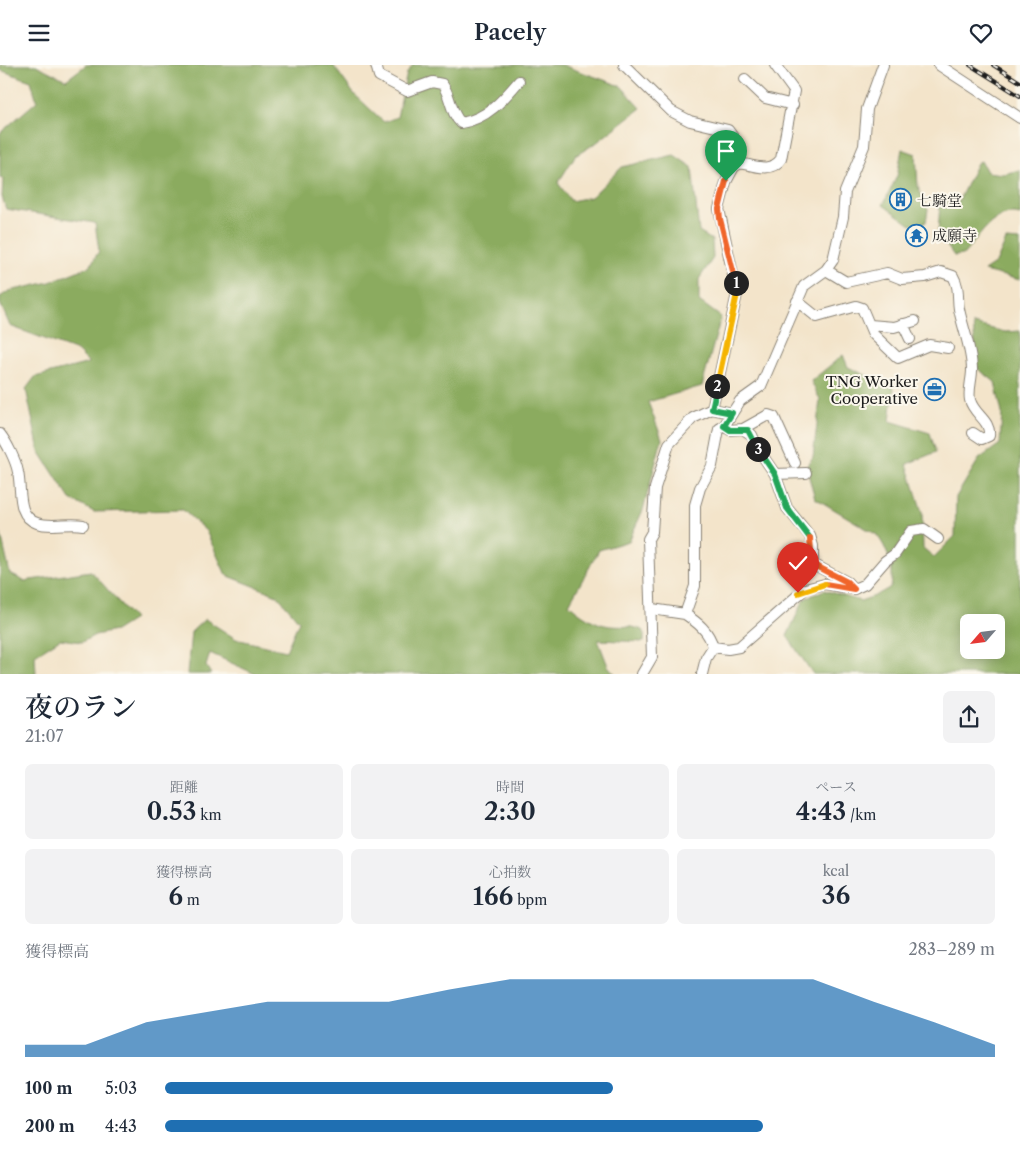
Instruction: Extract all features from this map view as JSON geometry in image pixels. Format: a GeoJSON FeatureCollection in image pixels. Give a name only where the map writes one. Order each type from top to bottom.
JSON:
{"type":"FeatureCollection","features":[{"type":"Feature","properties":{"kind":"street"},"geometry":{"type":"LineString","coordinates":[[376,65],[378,77],[402,89],[411,90],[432,82],[442,84],[448,91],[455,116],[461,123],[468,122],[494,109],[519,81]]}},
{"type":"Feature","properties":{"kind":"street"},"geometry":{"type":"LineString","coordinates":[[624,65],[671,111],[696,123],[728,130],[736,141],[740,163]]}},
{"type":"Feature","properties":{"kind":"street"},"geometry":{"type":"LineString","coordinates":[[712,409],[737,294],[719,209],[726,181],[734,167],[740,163],[768,168],[778,163],[781,159],[793,105],[794,91],[775,65]]}},
{"type":"Feature","properties":{"kind":"street"},"geometry":{"type":"LineString","coordinates":[[685,614],[694,586],[696,505],[700,488],[712,466],[719,429],[724,426],[740,401],[761,386],[804,286],[826,270],[833,260],[840,223],[843,217],[845,192],[864,146],[867,109],[883,65]]}},
{"type":"Feature","properties":{"kind":"street"},"geometry":{"type":"LineString","coordinates":[[939,65],[1020,118]]}},
{"type":"Feature","properties":{"kind":"street"},"geometry":{"type":"LineString","coordinates":[[746,79],[765,98],[793,105]]}},
{"type":"Feature","properties":{"kind":"street"},"geometry":{"type":"LineString","coordinates":[[826,270],[846,282],[887,273],[902,279],[925,277],[941,272],[953,276],[958,287],[958,307],[971,363],[970,399],[976,413],[987,422],[990,429],[989,436],[982,439],[973,433]]}},
{"type":"Feature","properties":{"kind":"street"},"geometry":{"type":"LineString","coordinates":[[797,301],[817,317],[856,306],[862,308],[874,334],[898,358],[929,345],[948,348]]}},
{"type":"Feature","properties":{"kind":"street"},"geometry":{"type":"LineString","coordinates":[[870,325],[894,327],[915,321]]}},
{"type":"Feature","properties":{"kind":"street"},"geometry":{"type":"LineString","coordinates":[[904,325],[910,339]]}},
{"type":"Feature","properties":{"kind":"street"},"geometry":{"type":"LineString","coordinates":[[642,674],[652,657],[652,609],[648,539],[652,532],[653,504],[661,467],[670,443],[688,421],[712,409],[732,413]]}},
{"type":"Feature","properties":{"kind":"street"},"geometry":{"type":"LineString","coordinates":[[724,426],[730,430],[743,429],[768,415],[774,417],[795,463]]}},
{"type":"Feature","properties":{"kind":"street"},"geometry":{"type":"LineString","coordinates":[[743,429],[752,435],[758,449],[775,474],[787,508],[810,537],[812,564],[847,582],[854,589]]}},
{"type":"Feature","properties":{"kind":"street"},"geometry":{"type":"LineString","coordinates":[[0,434],[18,471],[22,509],[26,516],[34,522],[45,525],[83,525]]}},
{"type":"Feature","properties":{"kind":"street"},"geometry":{"type":"LineString","coordinates":[[775,474],[806,473]]}},
{"type":"Feature","properties":{"kind":"street"},"geometry":{"type":"LineString","coordinates":[[713,647],[728,649],[739,647],[805,589],[825,584],[854,589],[865,584],[885,561],[895,554],[912,531],[924,529],[938,539]]}},
{"type":"Feature","properties":{"kind":"street"},"geometry":{"type":"LineString","coordinates":[[652,609],[685,614],[701,625],[711,638],[713,647],[706,658],[702,674]]}},
{"type":"Feature","properties":{"kind":"green space"},"geometry":{"type":"Polygon","coordinates":[[[0,65],[36,65],[66,80],[86,65],[333,65],[354,94],[384,122],[397,117],[407,73],[413,65],[562,65],[621,86],[641,108],[596,143],[575,156],[558,183],[571,201],[591,197],[622,167],[674,155],[692,167],[699,232],[712,240],[713,258],[699,279],[699,301],[721,317],[702,386],[648,402],[662,439],[643,510],[629,541],[599,550],[569,604],[583,615],[598,623],[610,626],[632,627],[644,631],[644,642],[598,640],[608,666],[615,674],[255,674],[210,653],[206,666],[211,674],[187,674],[191,632],[205,619],[236,639],[286,651],[299,621],[277,595],[226,575],[206,531],[183,510],[94,512],[70,499],[39,451],[26,389],[35,377],[89,363],[77,351],[10,326],[0,303],[0,297],[9,291],[50,282],[90,266],[99,251],[95,223],[6,209],[2,197],[3,179],[0,178],[0,133],[37,101],[31,81],[0,70],[0,65]]]}},
{"type":"Feature","properties":{"kind":"green space"},"geometry":{"type":"Polygon","coordinates":[[[902,149],[916,154],[918,187],[928,209],[926,222],[911,225],[883,205],[897,176],[902,149]]]}},
{"type":"Feature","properties":{"kind":"green space"},"geometry":{"type":"Polygon","coordinates":[[[981,161],[987,172],[1003,174],[1020,170],[1020,215],[1011,214],[995,220],[981,233],[963,255],[954,256],[938,233],[940,202],[958,202],[977,163],[981,161]]]}},
{"type":"Feature","properties":{"kind":"green space"},"geometry":{"type":"Polygon","coordinates":[[[1006,240],[1020,241],[1020,280],[984,271],[996,263],[1006,240]]]}},
{"type":"Feature","properties":{"kind":"green space"},"geometry":{"type":"Polygon","coordinates":[[[973,324],[1005,332],[1020,331],[1020,674],[813,674],[787,636],[804,599],[824,590],[860,601],[875,596],[891,587],[892,573],[887,553],[877,535],[815,498],[806,467],[813,457],[820,400],[811,381],[843,355],[848,367],[894,388],[890,421],[930,433],[936,452],[907,464],[922,512],[923,548],[934,557],[955,536],[956,497],[979,459],[1000,444],[1002,413],[995,382],[977,368],[973,324]]]}},
{"type":"Feature","properties":{"kind":"green space"},"geometry":{"type":"Polygon","coordinates":[[[0,530],[10,574],[24,581],[91,571],[134,619],[115,631],[95,635],[82,642],[60,639],[35,655],[36,674],[0,674],[0,530]]]}},
{"type":"Feature","properties":{"kind":"railway"},"geometry":{"type":"LineString","coordinates":[[970,65],[1020,96]]}},
{"type":"Feature","properties":{"kind":"railway"},"geometry":{"type":"LineString","coordinates":[[993,65],[1020,82]]}},
{"type":"Feature","properties":{"kind":"place","name":"七騎堂"},"geometry":{"type":"Point","coordinates":[901,200]}},
{"type":"Feature","properties":{"kind":"place","name":"成願寺"},"geometry":{"type":"Point","coordinates":[916,235]}},
{"type":"Feature","properties":{"kind":"place","name":"TNG Worker Cooperative"},"geometry":{"type":"Point","coordinates":[934,390]}},
{"type":"Feature","properties":{"kind":"route"},"geometry":{"type":"LineString","coordinates":[[726,181],[719,209],[736,282],[737,294],[712,409],[732,413],[724,426],[730,430],[748,430],[752,435],[758,449],[775,474],[787,508],[810,537],[812,564],[837,576],[854,589],[825,584],[805,589],[798,593]]}}]}
